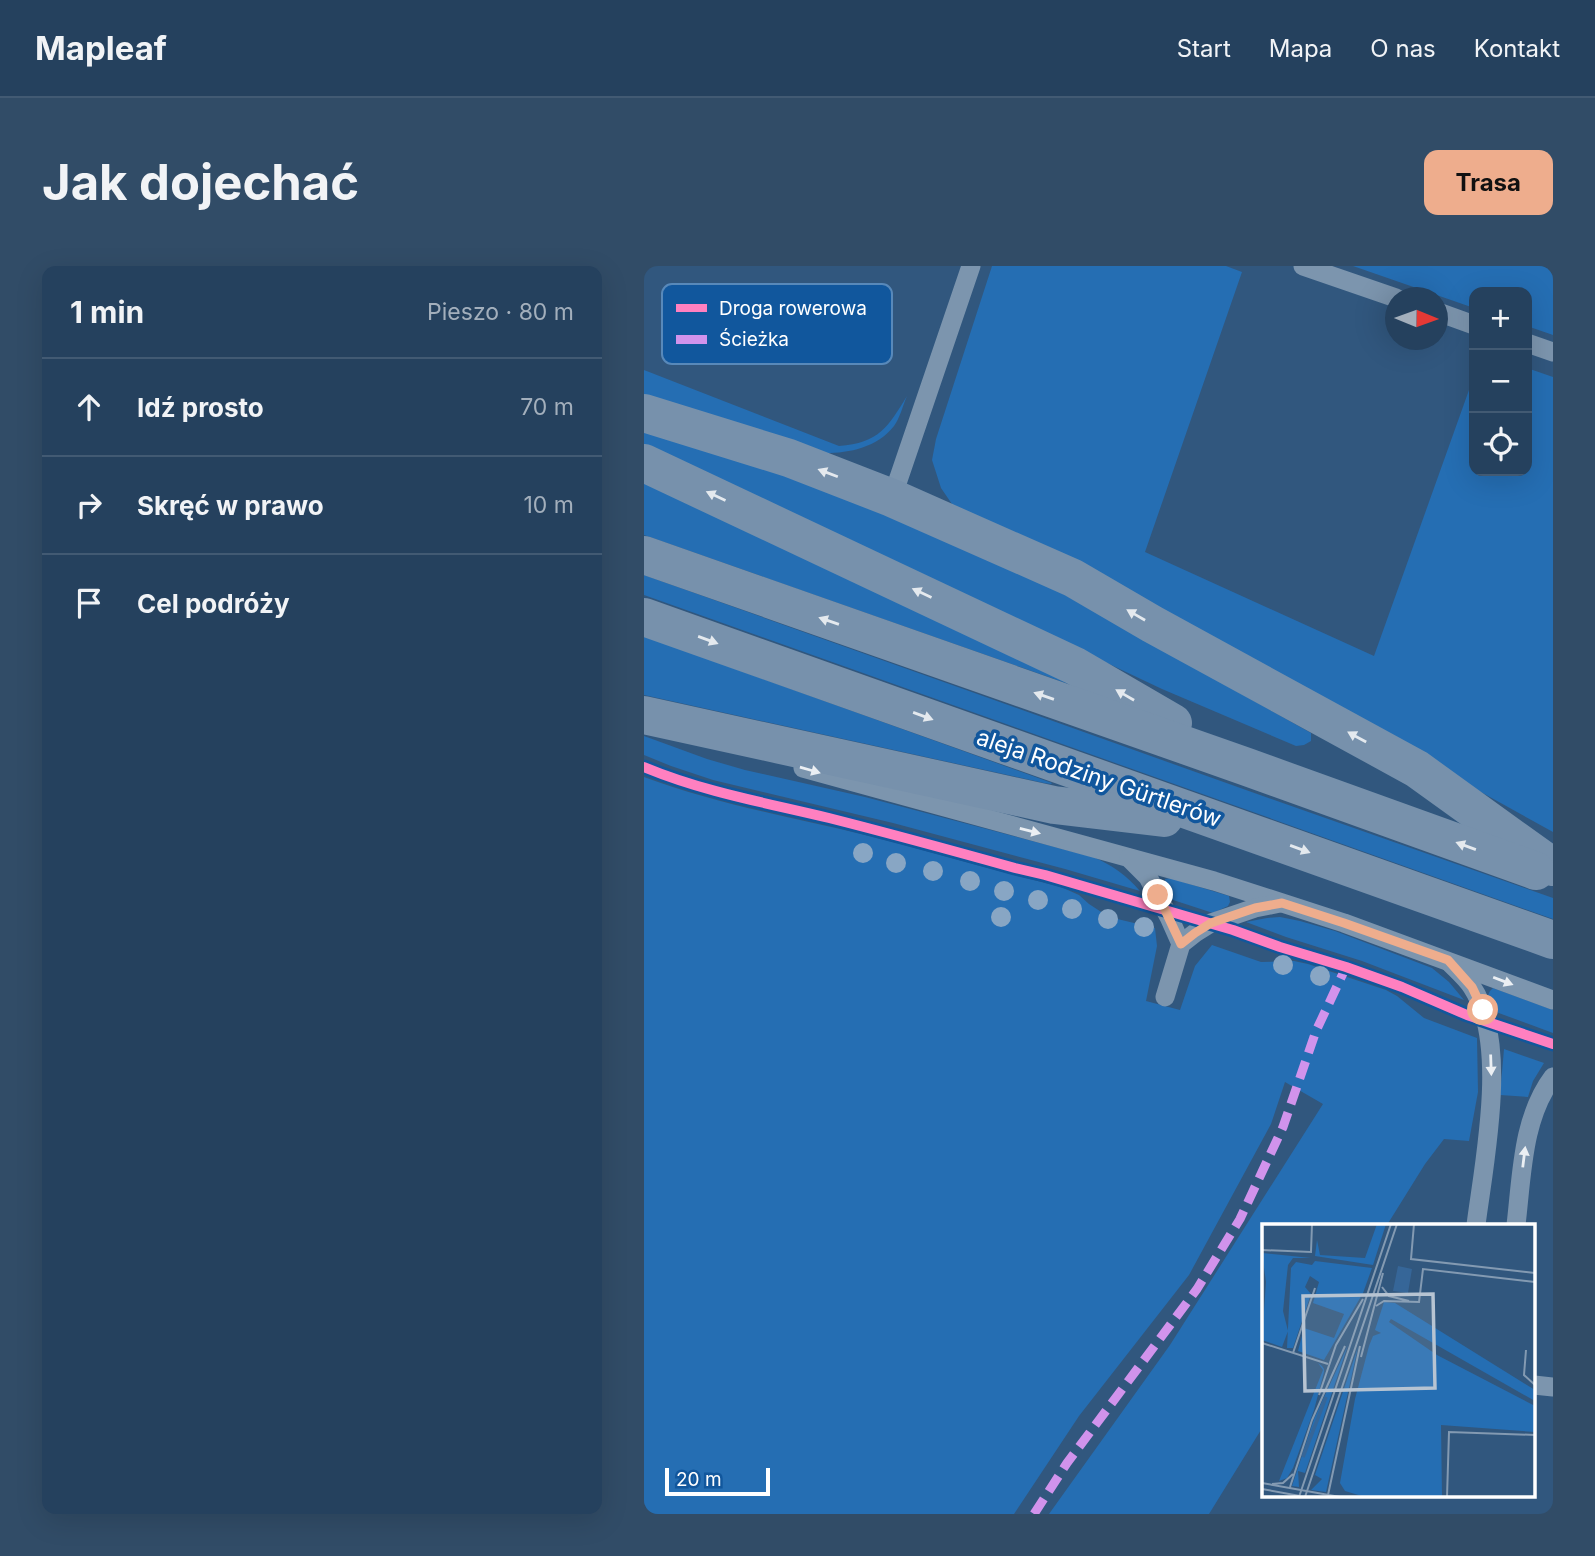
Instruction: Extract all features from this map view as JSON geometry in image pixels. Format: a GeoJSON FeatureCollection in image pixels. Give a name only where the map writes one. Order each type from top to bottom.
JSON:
{"type":"FeatureCollection","features":[{"type":"Feature","properties":{"kind":"main road"},"geometry":{"type":"LineString","coordinates":[[644,414],[789,458],[892,498],[1073,578],[1417,769],[1553,867]]}},
{"type":"Feature","properties":{"kind":"main road"},"geometry":{"type":"LineString","coordinates":[[644,463],[1075,666],[1247,767]]}},
{"type":"Feature","properties":{"kind":"main road"},"geometry":{"type":"LineString","coordinates":[[644,555],[1553,877]]}},
{"type":"Feature","properties":{"kind":"main road","name":"aleja Rodziny Gürtlerów"},"geometry":{"type":"LineString","coordinates":[[644,617],[1553,940]]}},
{"type":"Feature","properties":{"kind":"main road"},"geometry":{"type":"LineString","coordinates":[[644,715],[1054,804],[1236,826]]}},
{"type":"Feature","properties":{"kind":"lane"},"geometry":{"type":"LineString","coordinates":[[892,498],[971,266]]}},
{"type":"Feature","properties":{"kind":"lane"},"geometry":{"type":"LineString","coordinates":[[1304,266],[1385,294]]}},
{"type":"Feature","properties":{"kind":"lane"},"geometry":{"type":"LineString","coordinates":[[1448,316],[1469,322]]}},
{"type":"Feature","properties":{"kind":"lane"},"geometry":{"type":"LineString","coordinates":[[1532,344],[1553,352]]}},
{"type":"Feature","properties":{"kind":"lane"},"geometry":{"type":"LineString","coordinates":[[701,728],[798,767],[1214,881],[1344,923],[1553,1000]]}},
{"type":"Feature","properties":{"kind":"lane"},"geometry":{"type":"LineString","coordinates":[[1129,857],[1148,877],[1181,944]]}},
{"type":"Feature","properties":{"kind":"lane"},"geometry":{"type":"LineString","coordinates":[[1165,997],[1181,944],[1211,923],[1255,908],[1282,903]]}},
{"type":"Feature","properties":{"kind":"lane"},"geometry":{"type":"LineString","coordinates":[[1448,960],[1472,987],[1483,1010],[1490,1040],[1491,1085],[1487,1142],[1476,1224]]}},
{"type":"Feature","properties":{"kind":"lane"},"geometry":{"type":"LineString","coordinates":[[1516,1224],[1525,1147],[1541,1093],[1553,1077]]}},
{"type":"Feature","properties":{"kind":"shaded area"},"geometry":{"type":"Polygon","coordinates":[[[992,266],[1226,266],[1242,272],[1145,552],[1374,656],[1469,390],[1469,476],[1532,476],[1532,370],[1553,377],[1553,832],[954,507],[941,488],[932,460],[936,439],[992,266]]]}},
{"type":"Feature","properties":{"kind":"shaded area"},"geometry":{"type":"Polygon","coordinates":[[[1353,266],[1553,266],[1553,335],[1532,328],[1532,287],[1469,287],[1469,306],[1448,299],[1448,287],[1414,287],[1353,266]]]}},
{"type":"Feature","properties":{"kind":"shaded area"},"geometry":{"type":"Polygon","coordinates":[[[644,370],[839,446],[864,441],[881,432],[907,396],[896,423],[878,440],[849,451],[819,453],[644,401],[644,370]]]}},
{"type":"Feature","properties":{"kind":"shaded area"},"geometry":{"type":"Polygon","coordinates":[[[644,430],[759,462],[1024,572],[1311,733],[1311,741],[1296,746],[1162,689],[644,444],[644,430]]]}},
{"type":"Feature","properties":{"kind":"shaded area"},"geometry":{"type":"Polygon","coordinates":[[[644,481],[1077,687],[644,535],[644,481]]]}},
{"type":"Feature","properties":{"kind":"shaded area"},"geometry":{"type":"Polygon","coordinates":[[[644,575],[1553,898],[1553,919],[644,595],[644,575]]]}},
{"type":"Feature","properties":{"kind":"shaded area"},"geometry":{"type":"Polygon","coordinates":[[[644,636],[1052,783],[644,695],[644,636]]]}},
{"type":"Feature","properties":{"kind":"shaded area"},"geometry":{"type":"Polygon","coordinates":[[[644,736],[745,770],[865,797],[1093,857],[1118,871],[1140,891],[893,823],[713,780],[644,755],[644,736]]]}},
{"type":"Feature","properties":{"kind":"shaded area"},"geometry":{"type":"Polygon","coordinates":[[[644,777],[726,802],[865,835],[1061,887],[1079,895],[1109,917],[1155,928],[1157,946],[1146,1001],[1180,1010],[1195,966],[1212,945],[1261,962],[1294,961],[1308,964],[1386,990],[1424,1018],[1477,1038],[1478,1092],[1469,1141],[1444,1139],[1388,1224],[1262,1224],[1262,1428],[1209,1514],[1049,1514],[1170,1345],[1323,1104],[1285,1082],[1271,1124],[1189,1275],[1079,1416],[1014,1514],[644,1514],[644,777]]]}},
{"type":"Feature","properties":{"kind":"shaded area"},"geometry":{"type":"Polygon","coordinates":[[[1170,878],[1229,896],[1230,902],[1228,906],[1213,913],[1170,899],[1165,879],[1170,878]]]}},
{"type":"Feature","properties":{"kind":"shaded area"},"geometry":{"type":"Polygon","coordinates":[[[1280,917],[1335,931],[1432,968],[1449,982],[1464,1000],[1362,961],[1246,922],[1280,917]]]}},
{"type":"Feature","properties":{"kind":"shaded area"},"geometry":{"type":"Polygon","coordinates":[[[1493,988],[1553,1010],[1553,1033],[1496,1012],[1488,995],[1493,988]]]}},
{"type":"Feature","properties":{"kind":"shaded area"},"geometry":{"type":"Polygon","coordinates":[[[1504,1049],[1544,1063],[1533,1081],[1528,1097],[1500,1095],[1504,1049]]]}},
{"type":"Feature","properties":{"kind":"marked path"},"geometry":{"type":"LineString","coordinates":[[1034,1514],[1067,1463],[1197,1289],[1240,1219],[1283,1127],[1316,1031],[1346,967]]}},
{"type":"Feature","properties":{"kind":"cycle path"},"geometry":{"type":"LineString","coordinates":[[644,767],[713,790],[1045,875],[1233,930],[1346,967],[1467,1015],[1553,1044]]}},
{"type":"Feature","properties":{"kind":"route"},"geometry":{"type":"LineString","coordinates":[[1158,895],[1181,944],[1211,923],[1255,908],[1282,903],[1448,960],[1472,987],[1483,1010]]}}]}
